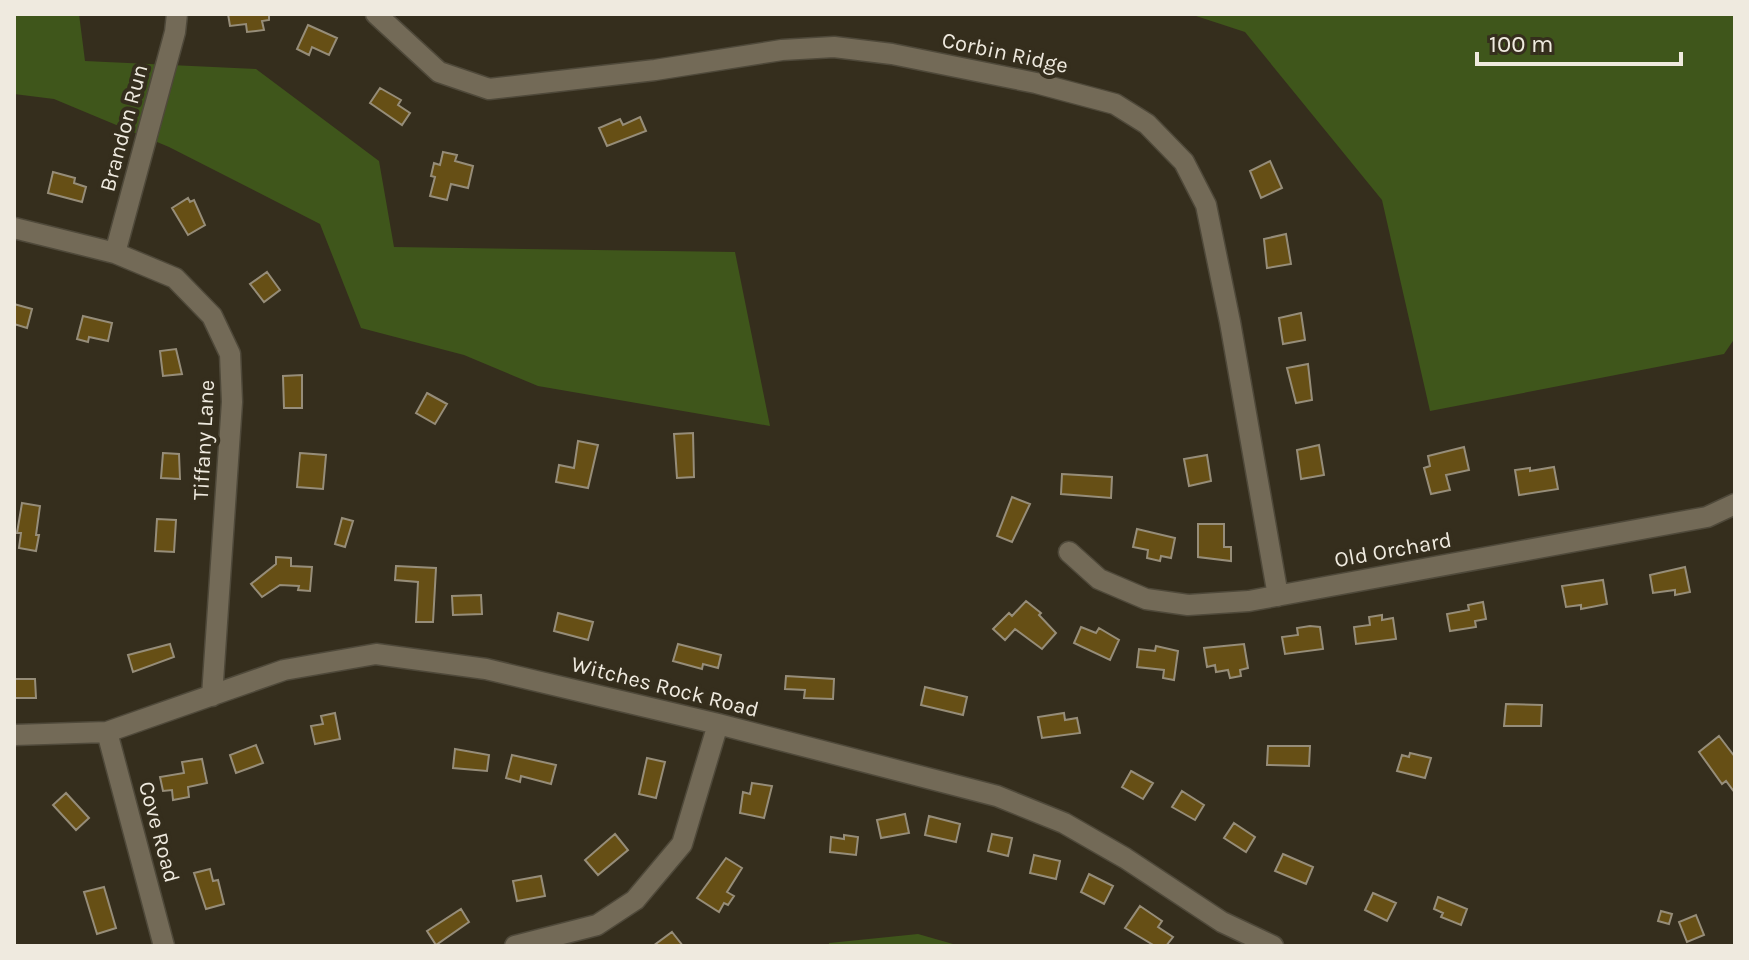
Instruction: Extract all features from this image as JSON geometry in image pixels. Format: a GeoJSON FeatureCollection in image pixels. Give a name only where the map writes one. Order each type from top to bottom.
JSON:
{"type":"FeatureCollection","features":[{"type":"Feature","properties":{"kind":"street","name":"Brandon Run"},"geometry":{"type":"LineString","coordinates":[[115,253],[175,32],[177,14]]}},
{"type":"Feature","properties":{"kind":"street","name":"Corbin Ridge"},"geometry":{"type":"LineString","coordinates":[[376,14],[439,72],[489,89],[655,70],[782,50],[834,47],[892,54],[1036,83],[1115,104],[1137,117],[1184,162],[1206,205],[1233,337],[1278,596]]}},
{"type":"Feature","properties":{"kind":"street","name":"Tiffany Lane"},"geometry":{"type":"LineString","coordinates":[[14,228],[115,253],[175,278],[212,316],[230,354],[232,402],[212,696]]}},
{"type":"Feature","properties":{"kind":"street","name":"Old Orchard"},"geometry":{"type":"LineString","coordinates":[[1069,552],[1099,579],[1146,599],[1188,605],[1249,601],[1707,517],[1735,504]]}},
{"type":"Feature","properties":{"kind":"street","name":"Witches Rock Road"},"geometry":{"type":"LineString","coordinates":[[14,735],[107,732],[284,670],[376,654],[486,669],[718,724],[997,796],[1064,823],[1125,858],[1222,922],[1273,946]]}},
{"type":"Feature","properties":{"kind":"street"},"geometry":{"type":"LineString","coordinates":[[515,946],[597,925],[635,900],[682,844],[718,724]]}},
{"type":"Feature","properties":{"kind":"street","name":"Cove Road"},"geometry":{"type":"LineString","coordinates":[[107,732],[164,946]]}},
{"type":"Feature","properties":{"kind":"green space"},"geometry":{"type":"Polygon","coordinates":[[[14,14],[79,14],[85,61],[256,69],[379,161],[394,247],[735,252],[770,426],[538,386],[464,355],[361,328],[320,224],[169,147],[54,99],[14,94],[14,14]]]}},
{"type":"Feature","properties":{"kind":"green space"},"geometry":{"type":"Polygon","coordinates":[[[1190,14],[1735,14],[1735,338],[1724,354],[1430,411],[1382,200],[1245,32],[1190,14]]]}},
{"type":"Feature","properties":{"kind":"green space"},"geometry":{"type":"Polygon","coordinates":[[[918,934],[960,946],[829,946],[829,943],[918,934]]]}},
{"type":"Feature","properties":{"kind":"building"},"geometry":{"type":"Polygon","coordinates":[[[228,14],[269,14],[269,20],[262,21],[264,30],[247,32],[246,24],[230,26],[228,14]]]}},
{"type":"Feature","properties":{"kind":"building"},"geometry":{"type":"Polygon","coordinates":[[[308,25],[337,38],[329,55],[312,47],[309,55],[297,49],[308,25]]]}},
{"type":"Feature","properties":{"kind":"building"},"geometry":{"type":"Polygon","coordinates":[[[380,88],[401,100],[398,105],[410,113],[402,125],[370,103],[380,88]]]}},
{"type":"Feature","properties":{"kind":"building"},"geometry":{"type":"Polygon","coordinates":[[[640,117],[646,131],[607,146],[599,128],[620,119],[623,125],[640,117]]]}},
{"type":"Feature","properties":{"kind":"building"},"geometry":{"type":"Polygon","coordinates":[[[443,152],[457,155],[455,161],[473,166],[468,188],[451,184],[447,200],[430,196],[435,177],[431,176],[434,163],[440,165],[443,152]]]}},
{"type":"Feature","properties":{"kind":"building"},"geometry":{"type":"Polygon","coordinates":[[[1270,161],[1282,188],[1261,198],[1250,171],[1270,161]]]}},
{"type":"Feature","properties":{"kind":"building"},"geometry":{"type":"Polygon","coordinates":[[[53,172],[75,178],[74,183],[86,187],[82,202],[48,193],[53,172]]]}},
{"type":"Feature","properties":{"kind":"building"},"geometry":{"type":"Polygon","coordinates":[[[188,198],[190,202],[194,200],[205,225],[188,235],[172,208],[188,198]]]}},
{"type":"Feature","properties":{"kind":"building"},"geometry":{"type":"Polygon","coordinates":[[[1286,234],[1291,264],[1267,268],[1264,239],[1286,234]]]}},
{"type":"Feature","properties":{"kind":"building"},"geometry":{"type":"Polygon","coordinates":[[[267,272],[280,290],[264,302],[250,284],[267,272]]]}},
{"type":"Feature","properties":{"kind":"building"},"geometry":{"type":"Polygon","coordinates":[[[14,304],[32,309],[27,328],[14,324],[14,304]]]}},
{"type":"Feature","properties":{"kind":"building"},"geometry":{"type":"Polygon","coordinates":[[[1301,313],[1305,340],[1283,344],[1279,318],[1301,313]]]}},
{"type":"Feature","properties":{"kind":"building"},"geometry":{"type":"Polygon","coordinates":[[[83,316],[112,323],[108,341],[89,337],[88,342],[77,339],[83,316]]]}},
{"type":"Feature","properties":{"kind":"building"},"geometry":{"type":"Polygon","coordinates":[[[176,349],[182,374],[163,376],[160,351],[176,349]]]}},
{"type":"Feature","properties":{"kind":"building"},"geometry":{"type":"Polygon","coordinates":[[[1308,364],[1312,400],[1296,403],[1287,368],[1308,364]]]}},
{"type":"Feature","properties":{"kind":"building"},"geometry":{"type":"Polygon","coordinates":[[[302,375],[302,408],[284,408],[283,376],[302,375]]]}},
{"type":"Feature","properties":{"kind":"building"},"geometry":{"type":"Polygon","coordinates":[[[427,393],[447,404],[435,424],[416,413],[427,393]]]}},
{"type":"Feature","properties":{"kind":"building"},"geometry":{"type":"Polygon","coordinates":[[[693,433],[694,477],[677,478],[674,434],[693,433]]]}},
{"type":"Feature","properties":{"kind":"building"},"geometry":{"type":"Polygon","coordinates":[[[578,441],[598,445],[588,488],[556,482],[559,465],[574,468],[578,441]]]}},
{"type":"Feature","properties":{"kind":"building"},"geometry":{"type":"Polygon","coordinates":[[[1319,445],[1324,475],[1301,479],[1297,450],[1319,445]]]}},
{"type":"Feature","properties":{"kind":"building"},"geometry":{"type":"Polygon","coordinates":[[[1464,447],[1469,470],[1446,475],[1450,490],[1431,494],[1424,468],[1430,466],[1428,456],[1464,447]]]}},
{"type":"Feature","properties":{"kind":"building"},"geometry":{"type":"Polygon","coordinates":[[[163,453],[179,454],[180,479],[161,478],[163,453]]]}},
{"type":"Feature","properties":{"kind":"building"},"geometry":{"type":"Polygon","coordinates":[[[300,453],[326,455],[323,489],[297,487],[300,453]]]}},
{"type":"Feature","properties":{"kind":"building"},"geometry":{"type":"Polygon","coordinates":[[[1207,455],[1211,481],[1189,486],[1184,459],[1207,455]]]}},
{"type":"Feature","properties":{"kind":"building"},"geometry":{"type":"Polygon","coordinates":[[[1554,467],[1558,489],[1519,495],[1515,470],[1554,467]]]}},
{"type":"Feature","properties":{"kind":"building"},"geometry":{"type":"Polygon","coordinates":[[[1062,474],[1112,477],[1111,498],[1061,494],[1062,474]]]}},
{"type":"Feature","properties":{"kind":"building"},"geometry":{"type":"Polygon","coordinates":[[[1012,497],[1030,504],[1012,542],[997,536],[1012,497]]]}},
{"type":"Feature","properties":{"kind":"building"},"geometry":{"type":"Polygon","coordinates":[[[22,503],[40,506],[36,551],[19,548],[21,533],[17,533],[22,503]]]}},
{"type":"Feature","properties":{"kind":"building"},"geometry":{"type":"Polygon","coordinates":[[[342,518],[353,521],[345,547],[335,544],[342,518]]]}},
{"type":"Feature","properties":{"kind":"building"},"geometry":{"type":"Polygon","coordinates":[[[157,519],[176,520],[174,552],[155,551],[157,519]]]}},
{"type":"Feature","properties":{"kind":"building"},"geometry":{"type":"Polygon","coordinates":[[[1198,524],[1224,524],[1224,547],[1231,547],[1231,561],[1198,557],[1198,524]]]}},
{"type":"Feature","properties":{"kind":"building"},"geometry":{"type":"Polygon","coordinates":[[[1137,529],[1175,538],[1171,558],[1161,556],[1160,561],[1147,558],[1148,550],[1133,547],[1137,529]]]}},
{"type":"Feature","properties":{"kind":"building"},"geometry":{"type":"Polygon","coordinates":[[[276,557],[291,558],[291,566],[312,567],[310,591],[298,590],[299,586],[280,585],[262,597],[251,584],[276,564],[276,557]]]}},
{"type":"Feature","properties":{"kind":"building"},"geometry":{"type":"Polygon","coordinates":[[[396,566],[436,568],[433,622],[416,622],[418,582],[395,580],[396,566]]]}},
{"type":"Feature","properties":{"kind":"building"},"geometry":{"type":"Polygon","coordinates":[[[1685,567],[1690,592],[1675,595],[1675,590],[1653,593],[1650,575],[1685,567]]]}},
{"type":"Feature","properties":{"kind":"building"},"geometry":{"type":"Polygon","coordinates":[[[1603,580],[1607,604],[1581,609],[1581,605],[1566,607],[1562,586],[1603,580]]]}},
{"type":"Feature","properties":{"kind":"building"},"geometry":{"type":"Polygon","coordinates":[[[481,595],[482,614],[453,615],[452,596],[481,595]]]}},
{"type":"Feature","properties":{"kind":"building"},"geometry":{"type":"Polygon","coordinates":[[[1026,601],[1041,613],[1039,615],[1056,633],[1042,649],[1015,629],[1005,640],[993,629],[1026,601]]]}},
{"type":"Feature","properties":{"kind":"building"},"geometry":{"type":"Polygon","coordinates":[[[1483,602],[1486,619],[1475,621],[1476,627],[1450,631],[1447,614],[1469,610],[1468,605],[1483,602]]]}},
{"type":"Feature","properties":{"kind":"building"},"geometry":{"type":"Polygon","coordinates":[[[558,613],[593,622],[588,640],[554,631],[558,613]]]}},
{"type":"Feature","properties":{"kind":"building"},"geometry":{"type":"Polygon","coordinates":[[[1382,615],[1382,620],[1393,618],[1396,639],[1356,644],[1354,627],[1370,625],[1369,617],[1382,615]]]}},
{"type":"Feature","properties":{"kind":"building"},"geometry":{"type":"Polygon","coordinates":[[[1081,627],[1096,633],[1099,628],[1119,640],[1110,660],[1074,643],[1081,627]]]}},
{"type":"Feature","properties":{"kind":"building"},"geometry":{"type":"Polygon","coordinates":[[[1320,627],[1323,649],[1285,654],[1282,637],[1298,635],[1297,628],[1320,627]]]}},
{"type":"Feature","properties":{"kind":"building"},"geometry":{"type":"Polygon","coordinates":[[[170,644],[174,657],[133,672],[128,655],[170,644]]]}},
{"type":"Feature","properties":{"kind":"building"},"geometry":{"type":"Polygon","coordinates":[[[678,644],[721,655],[718,668],[703,664],[702,669],[673,661],[678,644]]]}},
{"type":"Feature","properties":{"kind":"building"},"geometry":{"type":"Polygon","coordinates":[[[1244,644],[1248,668],[1240,670],[1241,676],[1230,678],[1228,670],[1216,672],[1215,665],[1207,667],[1204,648],[1244,644]]]}},
{"type":"Feature","properties":{"kind":"building"},"geometry":{"type":"Polygon","coordinates":[[[1156,646],[1178,651],[1174,680],[1163,678],[1164,670],[1137,667],[1139,649],[1155,651],[1156,646]]]}},
{"type":"Feature","properties":{"kind":"building"},"geometry":{"type":"Polygon","coordinates":[[[786,676],[834,679],[833,699],[804,698],[805,690],[785,689],[786,676]]]}},
{"type":"Feature","properties":{"kind":"building"},"geometry":{"type":"Polygon","coordinates":[[[14,679],[35,679],[36,698],[14,698],[14,679]]]}},
{"type":"Feature","properties":{"kind":"building"},"geometry":{"type":"Polygon","coordinates":[[[925,687],[967,697],[963,715],[921,705],[925,687]]]}},
{"type":"Feature","properties":{"kind":"building"},"geometry":{"type":"Polygon","coordinates":[[[1506,704],[1542,705],[1541,726],[1504,726],[1506,704]]]}},
{"type":"Feature","properties":{"kind":"building"},"geometry":{"type":"Polygon","coordinates":[[[335,713],[340,739],[315,744],[311,726],[323,724],[321,716],[335,713]]]}},
{"type":"Feature","properties":{"kind":"building"},"geometry":{"type":"Polygon","coordinates":[[[1064,713],[1065,720],[1077,718],[1080,733],[1042,738],[1038,717],[1064,713]]]}},
{"type":"Feature","properties":{"kind":"building"},"geometry":{"type":"Polygon","coordinates":[[[1719,736],[1735,757],[1735,793],[1726,781],[1722,784],[1699,752],[1719,736]]]}},
{"type":"Feature","properties":{"kind":"building"},"geometry":{"type":"Polygon","coordinates":[[[256,745],[263,763],[236,773],[230,755],[256,745]]]}},
{"type":"Feature","properties":{"kind":"building"},"geometry":{"type":"Polygon","coordinates":[[[1268,746],[1310,746],[1309,766],[1267,765],[1268,746]]]}},
{"type":"Feature","properties":{"kind":"building"},"geometry":{"type":"Polygon","coordinates":[[[455,749],[489,755],[487,771],[453,768],[455,749]]]}},
{"type":"Feature","properties":{"kind":"building"},"geometry":{"type":"Polygon","coordinates":[[[1410,753],[1431,758],[1425,778],[1397,771],[1402,755],[1409,757],[1410,753]]]}},
{"type":"Feature","properties":{"kind":"building"},"geometry":{"type":"Polygon","coordinates":[[[512,755],[556,765],[551,784],[521,776],[520,782],[506,778],[512,755]]]}},
{"type":"Feature","properties":{"kind":"building"},"geometry":{"type":"Polygon","coordinates":[[[647,758],[665,762],[656,798],[639,794],[647,758]]]}},
{"type":"Feature","properties":{"kind":"building"},"geometry":{"type":"Polygon","coordinates":[[[202,759],[207,783],[188,787],[189,797],[173,800],[172,790],[163,791],[160,777],[184,773],[182,762],[202,759]]]}},
{"type":"Feature","properties":{"kind":"building"},"geometry":{"type":"Polygon","coordinates":[[[1131,771],[1153,783],[1143,799],[1122,787],[1131,771]]]}},
{"type":"Feature","properties":{"kind":"building"},"geometry":{"type":"Polygon","coordinates":[[[752,783],[772,786],[764,818],[740,813],[743,792],[750,794],[752,783]]]}},
{"type":"Feature","properties":{"kind":"building"},"geometry":{"type":"Polygon","coordinates":[[[1182,791],[1204,805],[1195,820],[1172,807],[1182,791]]]}},
{"type":"Feature","properties":{"kind":"building"},"geometry":{"type":"Polygon","coordinates":[[[66,793],[89,818],[76,830],[53,805],[66,793]]]}},
{"type":"Feature","properties":{"kind":"building"},"geometry":{"type":"Polygon","coordinates":[[[905,814],[909,833],[881,838],[877,820],[905,814]]]}},
{"type":"Feature","properties":{"kind":"building"},"geometry":{"type":"Polygon","coordinates":[[[929,816],[960,824],[956,842],[925,835],[929,816]]]}},
{"type":"Feature","properties":{"kind":"building"},"geometry":{"type":"Polygon","coordinates":[[[1234,823],[1255,837],[1246,852],[1224,838],[1234,823]]]}},
{"type":"Feature","properties":{"kind":"building"},"geometry":{"type":"Polygon","coordinates":[[[615,834],[628,850],[598,875],[585,860],[615,834]]]}},
{"type":"Feature","properties":{"kind":"building"},"geometry":{"type":"Polygon","coordinates":[[[992,834],[1012,838],[1008,856],[988,851],[992,834]]]}},
{"type":"Feature","properties":{"kind":"building"},"geometry":{"type":"Polygon","coordinates":[[[844,835],[858,837],[856,855],[830,852],[831,837],[844,839],[844,835]]]}},
{"type":"Feature","properties":{"kind":"building"},"geometry":{"type":"Polygon","coordinates":[[[1283,854],[1313,867],[1306,884],[1275,871],[1283,854]]]}},
{"type":"Feature","properties":{"kind":"building"},"geometry":{"type":"Polygon","coordinates":[[[1034,855],[1060,861],[1056,879],[1030,873],[1034,855]]]}},
{"type":"Feature","properties":{"kind":"building"},"geometry":{"type":"Polygon","coordinates":[[[726,858],[742,868],[727,892],[734,896],[728,905],[724,903],[719,912],[697,898],[726,858]]]}},
{"type":"Feature","properties":{"kind":"building"},"geometry":{"type":"Polygon","coordinates":[[[210,869],[213,881],[218,880],[224,904],[206,909],[194,873],[210,869]]]}},
{"type":"Feature","properties":{"kind":"building"},"geometry":{"type":"Polygon","coordinates":[[[1089,874],[1113,886],[1104,904],[1081,892],[1089,874]]]}},
{"type":"Feature","properties":{"kind":"building"},"geometry":{"type":"Polygon","coordinates":[[[541,876],[545,896],[517,901],[513,881],[541,876]]]}},
{"type":"Feature","properties":{"kind":"building"},"geometry":{"type":"Polygon","coordinates":[[[104,887],[116,928],[97,934],[84,892],[104,887]]]}},
{"type":"Feature","properties":{"kind":"building"},"geometry":{"type":"Polygon","coordinates":[[[1373,893],[1396,903],[1387,921],[1365,910],[1373,893]]]}},
{"type":"Feature","properties":{"kind":"building"},"geometry":{"type":"Polygon","coordinates":[[[1438,897],[1467,909],[1461,925],[1441,917],[1443,913],[1434,909],[1438,897]]]}},
{"type":"Feature","properties":{"kind":"building"},"geometry":{"type":"Polygon","coordinates":[[[1140,906],[1162,921],[1158,927],[1173,937],[1166,946],[1155,946],[1125,928],[1140,906]]]}},
{"type":"Feature","properties":{"kind":"building"},"geometry":{"type":"Polygon","coordinates":[[[461,909],[469,922],[436,945],[427,931],[461,909]]]}},
{"type":"Feature","properties":{"kind":"building"},"geometry":{"type":"Polygon","coordinates":[[[1661,911],[1672,914],[1669,924],[1658,921],[1661,911]]]}},
{"type":"Feature","properties":{"kind":"building"},"geometry":{"type":"Polygon","coordinates":[[[1696,915],[1704,935],[1687,942],[1679,922],[1696,915]]]}},
{"type":"Feature","properties":{"kind":"building"},"geometry":{"type":"Polygon","coordinates":[[[672,932],[683,946],[653,946],[672,932]]]}}]}
